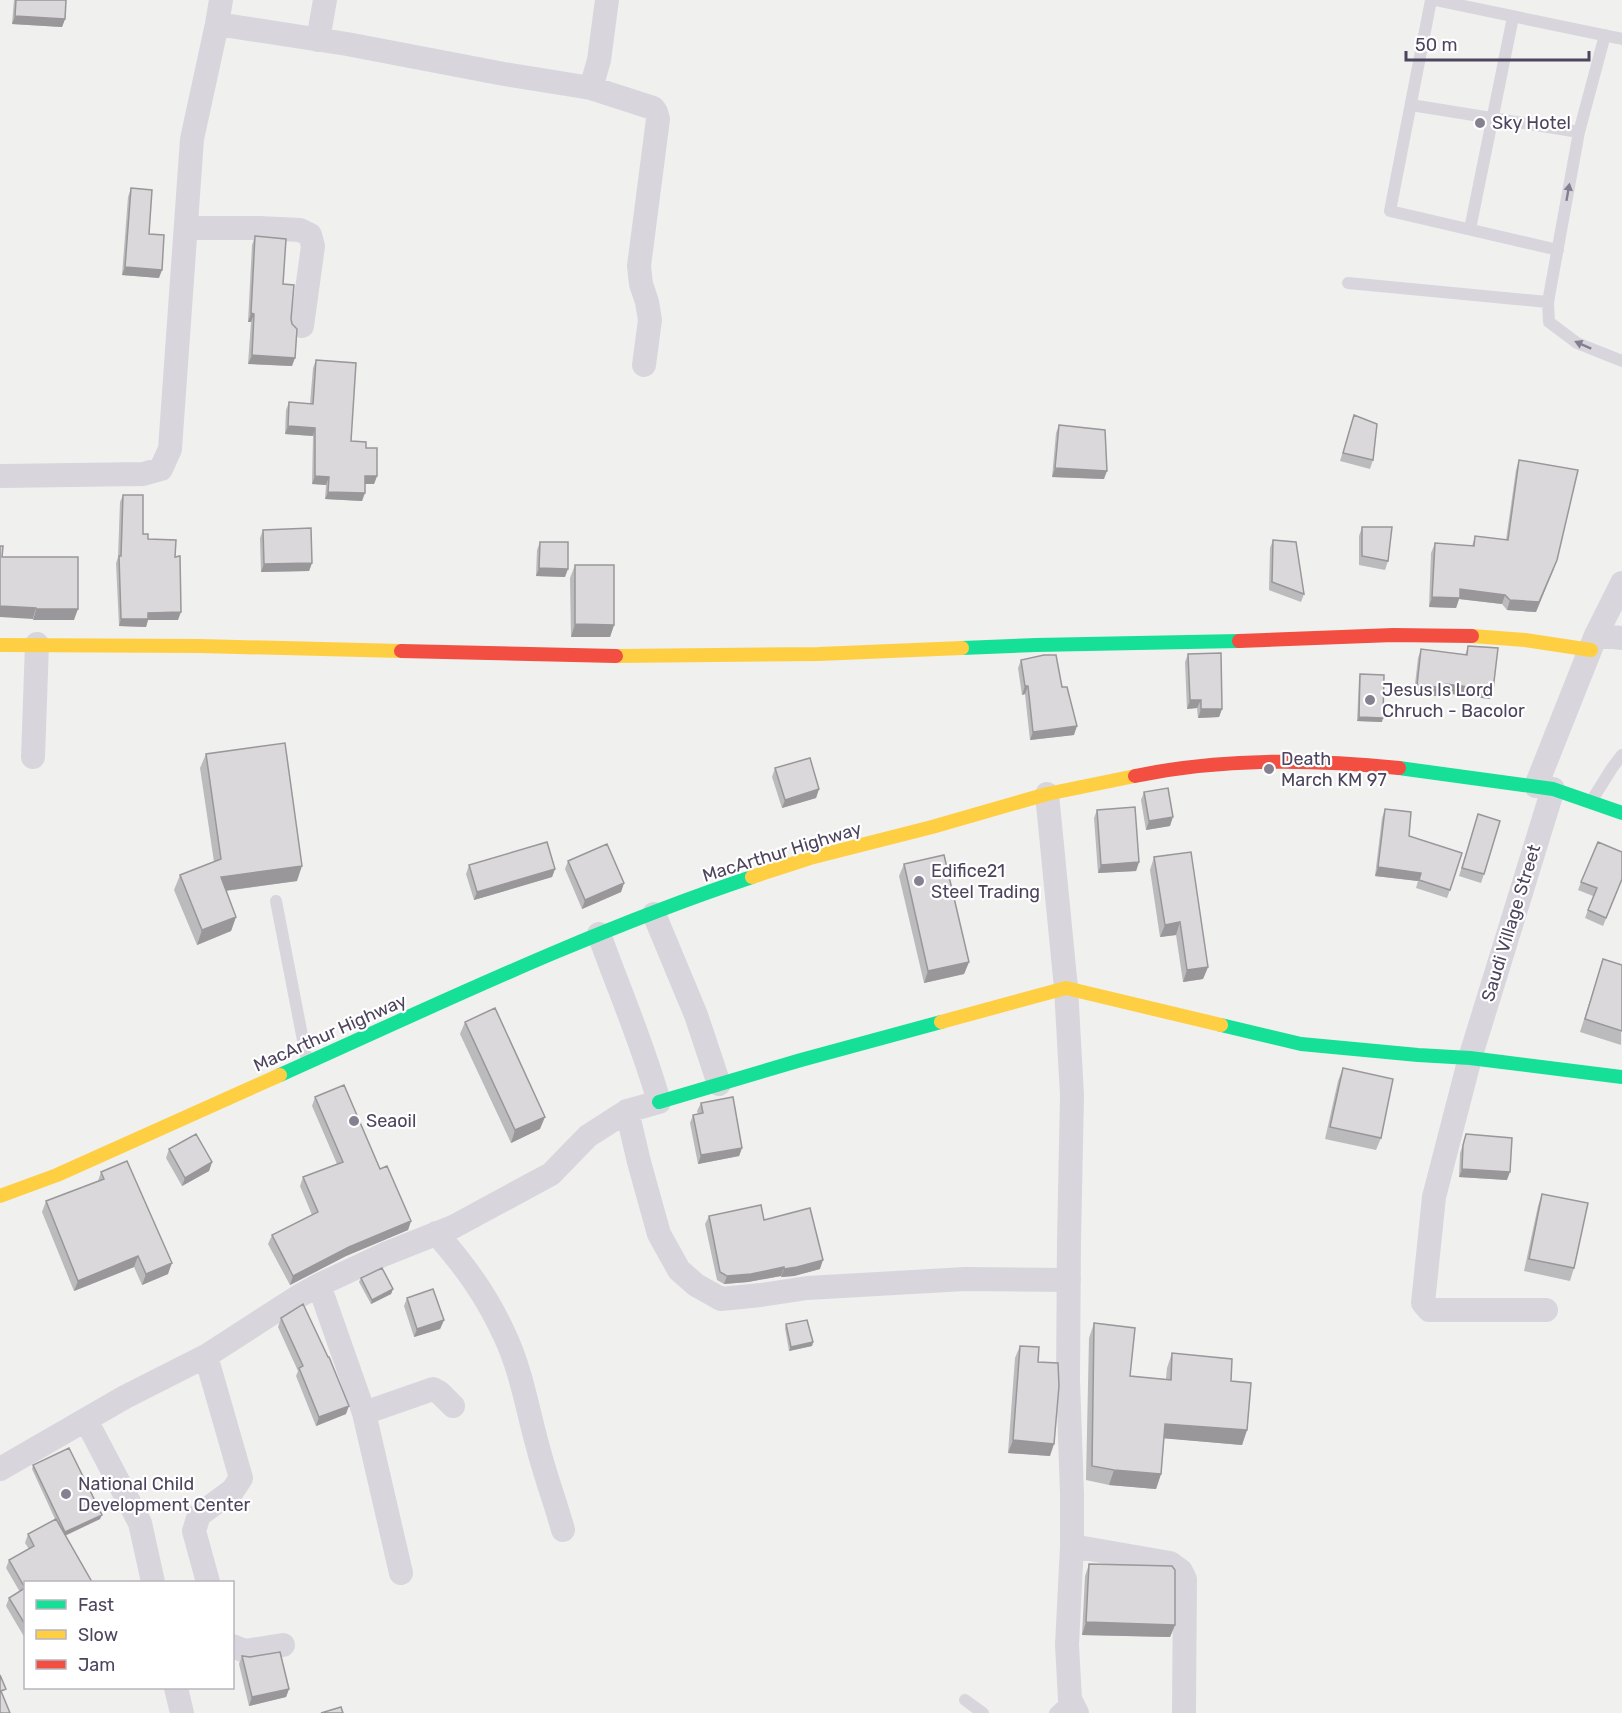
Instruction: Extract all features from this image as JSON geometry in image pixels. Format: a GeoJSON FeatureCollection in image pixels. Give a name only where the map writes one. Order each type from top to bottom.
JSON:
{"type":"FeatureCollection","features":[{"type":"Feature","properties":{"kind":"street"},"geometry":{"type":"LineString","coordinates":[[0,476],[143,474],[161,469],[170,449],[192,139],[221,0]]}},
{"type":"Feature","properties":{"kind":"street"},"geometry":{"type":"LineString","coordinates":[[318,40],[325,0]]}},
{"type":"Feature","properties":{"kind":"street"},"geometry":{"type":"LineString","coordinates":[[591,88],[599,60],[607,0]]}},
{"type":"Feature","properties":{"kind":"street"},"geometry":{"type":"LineString","coordinates":[[217,24],[591,88],[653,108],[658,119],[639,266],[650,320],[644,365]]}},
{"type":"Feature","properties":{"kind":"street"},"geometry":{"type":"LineString","coordinates":[[187,228],[300,230],[310,235],[313,246],[302,326]]}},
{"type":"Feature","properties":{"kind":"street","name":"Saudi Village Street"},"geometry":{"type":"LineString","coordinates":[[1545,1310],[1429,1310],[1423,1303],[1434,1197],[1545,787],[1593,642],[1622,583]]}},
{"type":"Feature","properties":{"kind":"street"},"geometry":{"type":"LineString","coordinates":[[0,645],[200,646],[593,656],[819,654],[1036,645],[1267,641],[1394,635],[1475,636],[1593,642],[1622,638]]}},
{"type":"Feature","properties":{"kind":"street"},"geometry":{"type":"LineString","coordinates":[[33,757],[37,644]]}},
{"type":"Feature","properties":{"kind":"street","name":"MacArthur Highway"},"geometry":{"type":"LineString","coordinates":[[0,1196],[57,1175],[599,934],[732,884],[810,858],[932,827],[1047,794],[1144,774],[1219,763],[1342,762],[1545,787],[1622,813]]}},
{"type":"Feature","properties":{"kind":"street"},"geometry":{"type":"LineString","coordinates":[[1047,794],[1066,988],[1072,1095],[1068,1380],[1072,1546],[1067,1645],[1067,1708]]}},
{"type":"Feature","properties":{"kind":"street"},"geometry":{"type":"LineString","coordinates":[[654,914],[696,1015],[719,1084]]}},
{"type":"Feature","properties":{"kind":"street"},"geometry":{"type":"LineString","coordinates":[[599,934],[650,1071],[659,1102]]}},
{"type":"Feature","properties":{"kind":"street"},"geometry":{"type":"LineString","coordinates":[[0,1469],[125,1397],[207,1356],[298,1296],[385,1254],[453,1227],[551,1174],[588,1136],[627,1111],[801,1060],[1066,988],[1301,1044],[1470,1058],[1622,1077]]}},
{"type":"Feature","properties":{"kind":"street"},"geometry":{"type":"LineString","coordinates":[[627,1111],[658,1234],[679,1270],[696,1285],[721,1299],[807,1288],[965,1279],[1069,1280]]}},
{"type":"Feature","properties":{"kind":"street"},"geometry":{"type":"LineString","coordinates":[[436,1233],[462,1263],[477,1285],[506,1338],[563,1530]]}},
{"type":"Feature","properties":{"kind":"street"},"geometry":{"type":"LineString","coordinates":[[319,1285],[364,1413],[401,1573]]}},
{"type":"Feature","properties":{"kind":"street"},"geometry":{"type":"LineString","coordinates":[[207,1356],[241,1478],[233,1490],[199,1515],[194,1532],[208,1581]]}},
{"type":"Feature","properties":{"kind":"street"},"geometry":{"type":"LineString","coordinates":[[364,1413],[433,1389],[440,1392],[453,1406]]}},
{"type":"Feature","properties":{"kind":"street"},"geometry":{"type":"LineString","coordinates":[[86,1420],[140,1523],[153,1581]]}},
{"type":"Feature","properties":{"kind":"street"},"geometry":{"type":"LineString","coordinates":[[1072,1546],[1170,1563],[1180,1570],[1185,1579],[1184,1713]]}},
{"type":"Feature","properties":{"kind":"street"},"geometry":{"type":"LineString","coordinates":[[234,1647],[245,1651],[283,1645]]}},
{"type":"Feature","properties":{"kind":"street"},"geometry":{"type":"LineString","coordinates":[[176,1689],[182,1713]]}},
{"type":"Feature","properties":{"kind":"lane"},"geometry":{"type":"LineString","coordinates":[[1558,250],[1390,211],[1433,0],[1622,39]]}},
{"type":"Feature","properties":{"kind":"lane"},"geometry":{"type":"LineString","coordinates":[[1470,229],[1513,17]]}},
{"type":"Feature","properties":{"kind":"lane"},"geometry":{"type":"LineString","coordinates":[[1605,35],[1579,132],[1548,302],[1549,322],[1576,343],[1622,361]]}},
{"type":"Feature","properties":{"kind":"lane"},"geometry":{"type":"LineString","coordinates":[[1411,105],[1579,132]]}},
{"type":"Feature","properties":{"kind":"lane"},"geometry":{"type":"LineString","coordinates":[[1348,283],[1548,302]]}},
{"type":"Feature","properties":{"kind":"lane"},"geometry":{"type":"LineString","coordinates":[[1592,801],[1622,755]]}},
{"type":"Feature","properties":{"kind":"lane"},"geometry":{"type":"LineString","coordinates":[[276,902],[307,1062]]}},
{"type":"Feature","properties":{"kind":"lane"},"geometry":{"type":"LineString","coordinates":[[965,1700],[983,1713]]}},
{"type":"Feature","properties":{"kind":"building"},"geometry":{"type":"Polygon","coordinates":[[[16,0],[66,0],[65,19],[15,16],[16,0]]]}},
{"type":"Feature","properties":{"kind":"building"},"geometry":{"type":"Polygon","coordinates":[[[131,188],[152,190],[149,234],[164,235],[162,270],[125,267],[131,188]]]}},
{"type":"Feature","properties":{"kind":"building"},"geometry":{"type":"Polygon","coordinates":[[[255,236],[286,239],[283,284],[294,285],[291,319],[297,329],[295,358],[252,355],[254,314],[251,313],[255,236]]]}},
{"type":"Feature","properties":{"kind":"building"},"geometry":{"type":"Polygon","coordinates":[[[316,360],[356,363],[351,441],[366,442],[366,448],[377,448],[377,476],[365,476],[365,493],[328,492],[329,477],[315,476],[315,428],[288,426],[289,402],[313,404],[316,360]]]}},
{"type":"Feature","properties":{"kind":"building"},"geometry":{"type":"Polygon","coordinates":[[[1354,415],[1377,424],[1373,460],[1343,453],[1354,415]]]}},
{"type":"Feature","properties":{"kind":"building"},"geometry":{"type":"Polygon","coordinates":[[[1059,425],[1105,430],[1107,471],[1055,468],[1059,425]]]}},
{"type":"Feature","properties":{"kind":"building"},"geometry":{"type":"Polygon","coordinates":[[[1519,460],[1578,470],[1557,560],[1539,602],[1510,600],[1505,595],[1460,589],[1460,598],[1432,597],[1435,543],[1474,546],[1475,536],[1508,540],[1519,460]]]}},
{"type":"Feature","properties":{"kind":"building"},"geometry":{"type":"Polygon","coordinates":[[[123,495],[143,495],[143,534],[148,534],[148,539],[176,540],[175,557],[180,556],[181,612],[148,613],[148,619],[121,619],[119,556],[121,556],[123,495]]]}},
{"type":"Feature","properties":{"kind":"building"},"geometry":{"type":"Polygon","coordinates":[[[1362,527],[1392,527],[1388,561],[1362,556],[1362,527]]]}},
{"type":"Feature","properties":{"kind":"building"},"geometry":{"type":"Polygon","coordinates":[[[311,528],[312,563],[264,564],[263,530],[311,528]]]}},
{"type":"Feature","properties":{"kind":"building"},"geometry":{"type":"Polygon","coordinates":[[[1273,540],[1296,542],[1304,594],[1272,582],[1273,540]]]}},
{"type":"Feature","properties":{"kind":"building"},"geometry":{"type":"Polygon","coordinates":[[[540,542],[568,542],[568,569],[539,568],[540,542]]]}},
{"type":"Feature","properties":{"kind":"building"},"geometry":{"type":"Polygon","coordinates":[[[0,546],[3,546],[2,557],[78,557],[78,609],[0,606],[0,546]]]}},
{"type":"Feature","properties":{"kind":"building"},"geometry":{"type":"Polygon","coordinates":[[[575,565],[614,565],[614,625],[575,624],[575,565]]]}},
{"type":"Feature","properties":{"kind":"building"},"geometry":{"type":"Polygon","coordinates":[[[1468,646],[1498,648],[1493,690],[1446,684],[1446,688],[1417,685],[1421,649],[1467,655],[1468,646]]]}},
{"type":"Feature","properties":{"kind":"building"},"geometry":{"type":"Polygon","coordinates":[[[1221,653],[1222,709],[1201,709],[1201,700],[1190,700],[1188,654],[1221,653]]]}},
{"type":"Feature","properties":{"kind":"building"},"geometry":{"type":"Polygon","coordinates":[[[1056,655],[1062,687],[1067,687],[1077,726],[1033,732],[1028,686],[1025,686],[1021,660],[1056,655]]]}},
{"type":"Feature","properties":{"kind":"building","name":"Jesus Is Lord Chruch - Bacolor"},"geometry":{"type":"Polygon","coordinates":[[[1360,674],[1384,675],[1383,718],[1359,717],[1360,674]]]}},
{"type":"Feature","properties":{"kind":"building"},"geometry":{"type":"Polygon","coordinates":[[[285,743],[302,866],[221,877],[236,917],[202,930],[180,875],[221,859],[206,754],[285,743]]]}},
{"type":"Feature","properties":{"kind":"building"},"geometry":{"type":"Polygon","coordinates":[[[810,758],[819,789],[785,800],[775,768],[810,758]]]}},
{"type":"Feature","properties":{"kind":"building"},"geometry":{"type":"Polygon","coordinates":[[[1168,788],[1173,817],[1149,821],[1144,792],[1168,788]]]}},
{"type":"Feature","properties":{"kind":"building"},"geometry":{"type":"Polygon","coordinates":[[[1135,807],[1139,862],[1101,865],[1097,810],[1135,807]]]}},
{"type":"Feature","properties":{"kind":"building"},"geometry":{"type":"Polygon","coordinates":[[[1385,809],[1411,812],[1409,836],[1462,853],[1450,890],[1419,880],[1421,873],[1378,867],[1385,809]]]}},
{"type":"Feature","properties":{"kind":"building"},"geometry":{"type":"Polygon","coordinates":[[[1478,814],[1500,821],[1484,874],[1462,868],[1478,814]]]}},
{"type":"Feature","properties":{"kind":"building"},"geometry":{"type":"Polygon","coordinates":[[[547,842],[555,869],[477,892],[469,865],[547,842]]]}},
{"type":"Feature","properties":{"kind":"building"},"geometry":{"type":"Polygon","coordinates":[[[1598,842],[1622,852],[1622,879],[1606,918],[1588,910],[1597,888],[1581,882],[1598,842]]]}},
{"type":"Feature","properties":{"kind":"building"},"geometry":{"type":"Polygon","coordinates":[[[607,844],[624,883],[585,900],[568,861],[607,844]]]}},
{"type":"Feature","properties":{"kind":"building"},"geometry":{"type":"Polygon","coordinates":[[[1191,852],[1208,967],[1187,970],[1180,922],[1165,925],[1154,857],[1191,852]]]}},
{"type":"Feature","properties":{"kind":"building"},"geometry":{"type":"Polygon","coordinates":[[[944,855],[969,962],[928,971],[904,864],[944,855]]]}},
{"type":"Feature","properties":{"kind":"building"},"geometry":{"type":"Polygon","coordinates":[[[1603,959],[1622,965],[1622,1031],[1585,1019],[1603,959]]]}},
{"type":"Feature","properties":{"kind":"building"},"geometry":{"type":"Polygon","coordinates":[[[495,1008],[545,1117],[515,1130],[465,1022],[495,1008]]]}},
{"type":"Feature","properties":{"kind":"building"},"geometry":{"type":"Polygon","coordinates":[[[1343,1068],[1393,1079],[1381,1138],[1330,1127],[1343,1068]]]}},
{"type":"Feature","properties":{"kind":"building"},"geometry":{"type":"Polygon","coordinates":[[[344,1085],[380,1169],[387,1166],[411,1221],[349,1247],[293,1276],[272,1235],[318,1212],[303,1177],[343,1162],[315,1097],[344,1085]]]}},
{"type":"Feature","properties":{"kind":"building"},"geometry":{"type":"Polygon","coordinates":[[[733,1097],[742,1148],[701,1155],[693,1115],[703,1113],[701,1103],[733,1097]]]}},
{"type":"Feature","properties":{"kind":"building"},"geometry":{"type":"Polygon","coordinates":[[[196,1134],[212,1162],[185,1178],[169,1149],[196,1134]]]}},
{"type":"Feature","properties":{"kind":"building"},"geometry":{"type":"Polygon","coordinates":[[[1466,1134],[1512,1138],[1510,1172],[1462,1169],[1466,1134]]]}},
{"type":"Feature","properties":{"kind":"building"},"geometry":{"type":"Polygon","coordinates":[[[127,1161],[172,1263],[146,1274],[138,1256],[78,1281],[46,1201],[104,1179],[101,1172],[127,1161]]]}},
{"type":"Feature","properties":{"kind":"building"},"geometry":{"type":"Polygon","coordinates":[[[1542,1194],[1588,1203],[1574,1268],[1529,1259],[1542,1194]]]}},
{"type":"Feature","properties":{"kind":"building"},"geometry":{"type":"Polygon","coordinates":[[[761,1205],[764,1220],[810,1208],[823,1260],[797,1267],[784,1269],[784,1267],[751,1274],[727,1276],[720,1272],[709,1216],[761,1205]]]}},
{"type":"Feature","properties":{"kind":"building"},"geometry":{"type":"Polygon","coordinates":[[[382,1268],[393,1289],[372,1300],[361,1278],[382,1268]]]}},
{"type":"Feature","properties":{"kind":"building"},"geometry":{"type":"Polygon","coordinates":[[[433,1289],[444,1320],[417,1329],[407,1298],[433,1289]]]}},
{"type":"Feature","properties":{"kind":"building"},"geometry":{"type":"Polygon","coordinates":[[[303,1304],[329,1357],[349,1406],[319,1417],[299,1368],[303,1366],[281,1318],[303,1304]]]}},
{"type":"Feature","properties":{"kind":"building"},"geometry":{"type":"Polygon","coordinates":[[[807,1320],[813,1342],[791,1347],[786,1324],[807,1320]]]}},
{"type":"Feature","properties":{"kind":"building"},"geometry":{"type":"Polygon","coordinates":[[[1094,1323],[1135,1328],[1130,1376],[1171,1380],[1172,1353],[1232,1359],[1231,1381],[1251,1383],[1247,1430],[1165,1424],[1161,1474],[1092,1466],[1094,1323]]]}},
{"type":"Feature","properties":{"kind":"building"},"geometry":{"type":"Polygon","coordinates":[[[1020,1346],[1039,1347],[1038,1362],[1058,1363],[1059,1386],[1054,1444],[1013,1440],[1020,1346]]]}},
{"type":"Feature","properties":{"kind":"building","name":"National Child Development Center"},"geometry":{"type":"Polygon","coordinates":[[[69,1448],[102,1515],[65,1532],[33,1465],[69,1448]]]}},
{"type":"Feature","properties":{"kind":"building"},"geometry":{"type":"Polygon","coordinates":[[[56,1519],[91,1581],[24,1581],[24,1586],[9,1560],[34,1546],[28,1534],[56,1519]]]}},
{"type":"Feature","properties":{"kind":"building"},"geometry":{"type":"Polygon","coordinates":[[[1089,1564],[1172,1566],[1175,1570],[1175,1625],[1086,1622],[1089,1564]]]}},
{"type":"Feature","properties":{"kind":"building"},"geometry":{"type":"Polygon","coordinates":[[[24,1589],[24,1623],[9,1598],[24,1589]]]}},
{"type":"Feature","properties":{"kind":"building"},"geometry":{"type":"Polygon","coordinates":[[[280,1652],[289,1689],[252,1697],[242,1656],[250,1657],[280,1652]]]}},
{"type":"Feature","properties":{"kind":"building"},"geometry":{"type":"Polygon","coordinates":[[[0,1675],[6,1689],[1,1691],[10,1713],[0,1713],[0,1675]]]}},
{"type":"Feature","properties":{"kind":"building"},"geometry":{"type":"Polygon","coordinates":[[[341,1707],[343,1713],[321,1713],[341,1707]]]}},
{"type":"Feature","properties":{"kind":"traffic: fast"},"geometry":{"type":"LineString","coordinates":[[962,648],[1239,641]]}},
{"type":"Feature","properties":{"kind":"traffic: fast"},"geometry":{"type":"LineString","coordinates":[[1399,768],[1553,789],[1622,813]]}},
{"type":"Feature","properties":{"kind":"traffic: fast"},"geometry":{"type":"LineString","coordinates":[[280,1075],[573,945],[752,877]]}},
{"type":"Feature","properties":{"kind":"traffic: fast"},"geometry":{"type":"LineString","coordinates":[[659,1102],[941,1022]]}},
{"type":"Feature","properties":{"kind":"traffic: fast"},"geometry":{"type":"LineString","coordinates":[[1221,1025],[1301,1044],[1470,1058],[1622,1077]]}},
{"type":"Feature","properties":{"kind":"traffic: slow"},"geometry":{"type":"LineString","coordinates":[[1472,636],[1525,640],[1591,650]]}},
{"type":"Feature","properties":{"kind":"traffic: slow"},"geometry":{"type":"LineString","coordinates":[[0,645],[200,646],[401,651]]}},
{"type":"Feature","properties":{"kind":"traffic: slow"},"geometry":{"type":"LineString","coordinates":[[616,656],[819,654],[962,648]]}},
{"type":"Feature","properties":{"kind":"traffic: slow"},"geometry":{"type":"LineString","coordinates":[[752,877],[810,858],[932,827],[1047,794],[1135,776]]}},
{"type":"Feature","properties":{"kind":"traffic: slow"},"geometry":{"type":"LineString","coordinates":[[941,1022],[1066,988],[1221,1025]]}},
{"type":"Feature","properties":{"kind":"traffic: slow"},"geometry":{"type":"LineString","coordinates":[[0,1196],[57,1175],[280,1075]]}},
{"type":"Feature","properties":{"kind":"traffic: jam"},"geometry":{"type":"LineString","coordinates":[[1239,641],[1393,635],[1472,636]]}},
{"type":"Feature","properties":{"kind":"traffic: jam"},"geometry":{"type":"LineString","coordinates":[[401,651],[616,656]]}},
{"type":"Feature","properties":{"kind":"traffic: jam"},"geometry":{"type":"LineString","coordinates":[[1135,776],[1233,763],[1299,762],[1399,768]]}},
{"type":"Feature","properties":{"kind":"place","name":"Sky Hotel"},"geometry":{"type":"Point","coordinates":[1480,123]}},
{"type":"Feature","properties":{"kind":"place","name":"Jesus Is Lord Chruch - Bacolor"},"geometry":{"type":"Point","coordinates":[1370,700]}},
{"type":"Feature","properties":{"kind":"place","name":"Death March KM 97"},"geometry":{"type":"Point","coordinates":[1269,769]}},
{"type":"Feature","properties":{"kind":"place","name":"Edifice21 Steel Trading"},"geometry":{"type":"Point","coordinates":[919,881]}},
{"type":"Feature","properties":{"kind":"place","name":"Seaoil"},"geometry":{"type":"Point","coordinates":[354,1121]}},
{"type":"Feature","properties":{"kind":"place","name":"National Child Development Center"},"geometry":{"type":"Point","coordinates":[66,1494]}}]}
